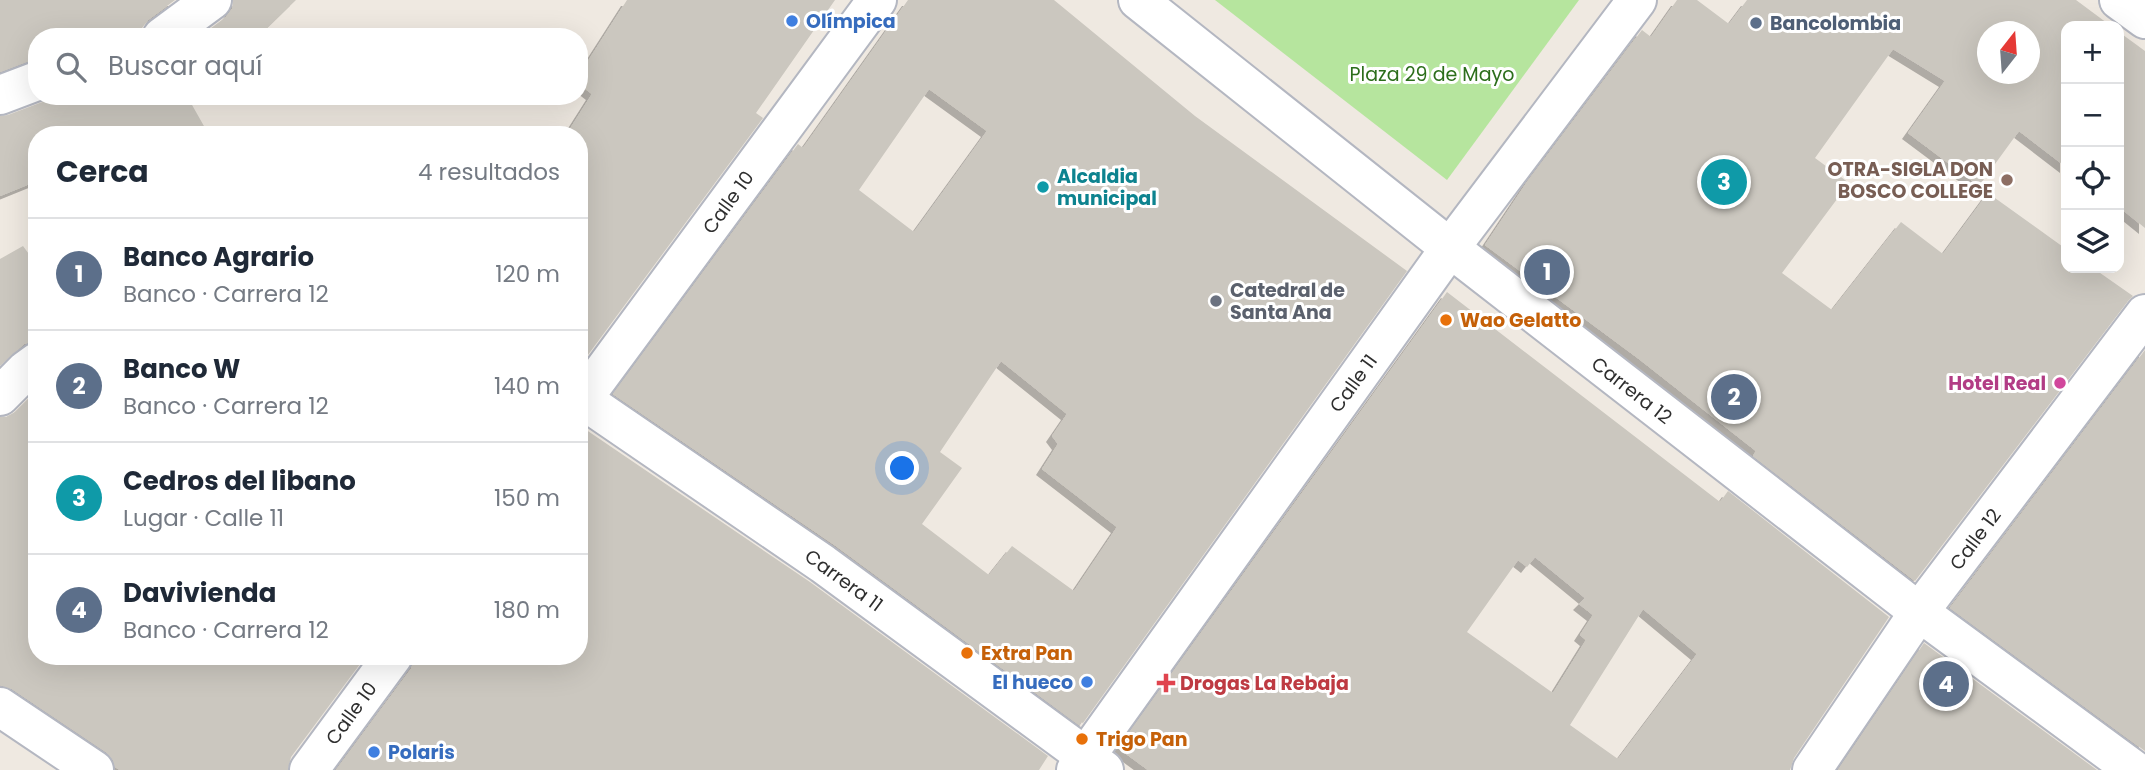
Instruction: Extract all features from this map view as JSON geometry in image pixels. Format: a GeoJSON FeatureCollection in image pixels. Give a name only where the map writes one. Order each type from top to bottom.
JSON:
{"type":"FeatureCollection","features":[{"type":"Feature","properties":{"kind":"street"},"geometry":{"type":"LineString","coordinates":[[174,28],[212,0]]}},
{"type":"Feature","properties":{"kind":"street","name":"Calle 10"},"geometry":{"type":"LineString","coordinates":[[588,391],[877,0]]}},
{"type":"Feature","properties":{"kind":"street","name":"Carrera 12"},"geometry":{"type":"LineString","coordinates":[[1138,0],[1450,248],[1919,612],[2134,770]]}},
{"type":"Feature","properties":{"kind":"street","name":"Calle 11"},"geometry":{"type":"LineString","coordinates":[[1088,766],[1450,248],[1637,0]]}},
{"type":"Feature","properties":{"kind":"street"},"geometry":{"type":"LineString","coordinates":[[2119,0],[2145,19]]}},
{"type":"Feature","properties":{"kind":"street"},"geometry":{"type":"LineString","coordinates":[[0,95],[28,84]]}},
{"type":"Feature","properties":{"kind":"street","name":"Calle 12"},"geometry":{"type":"LineString","coordinates":[[1812,770],[1919,612],[2145,314]]}},
{"type":"Feature","properties":{"kind":"street"},"geometry":{"type":"LineString","coordinates":[[0,396],[28,370]]}},
{"type":"Feature","properties":{"kind":"street","name":"Carrera 11"},"geometry":{"type":"LineString","coordinates":[[588,405],[823,564],[1088,766]]}},
{"type":"Feature","properties":{"kind":"street","name":"Calle 10"},"geometry":{"type":"LineString","coordinates":[[309,770],[386,665]]}},
{"type":"Feature","properties":{"kind":"street"},"geometry":{"type":"LineString","coordinates":[[0,707],[94,770]]}},
{"type":"Feature","properties":{"kind":"green space","name":"Plaza 29 de Mayo"},"geometry":{"type":"Polygon","coordinates":[[[1215,0],[1579,0],[1447,180],[1215,0]]]}},
{"type":"Feature","properties":{"kind":"building"},"geometry":{"type":"Polygon","coordinates":[[[0,0],[175,0],[148,20],[142,28],[28,28],[28,61],[0,72],[0,0]]]}},
{"type":"Feature","properties":{"kind":"building"},"geometry":{"type":"Polygon","coordinates":[[[233,0],[296,0],[267,28],[211,28],[232,9],[233,0]]]}},
{"type":"Feature","properties":{"kind":"building"},"geometry":{"type":"Polygon","coordinates":[[[627,0],[835,0],[756,113],[763,118],[588,355],[588,126],[572,126],[585,105],[588,105],[592,94],[588,91],[588,61],[627,0]]]}},
{"type":"Feature","properties":{"kind":"building"},"geometry":{"type":"Polygon","coordinates":[[[908,0],[1054,0],[1195,116],[1407,271],[1079,725],[836,546],[613,394],[798,144],[803,148],[908,0]],[[929,89],[859,190],[914,232],[987,131],[929,89]],[[1001,361],[940,452],[962,468],[922,524],[989,575],[1012,546],[1074,591],[1117,527],[1042,469],[1058,444],[1052,436],[1067,414],[1001,361]]]}},
{"type":"Feature","properties":{"kind":"building"},"geometry":{"type":"Polygon","coordinates":[[[1677,0],[1697,0],[1729,24],[1747,0],[2076,0],[2104,21],[2061,21],[2061,163],[2019,131],[1979,186],[1908,133],[1945,81],[1893,49],[1815,158],[1849,183],[1782,273],[1832,310],[1901,222],[1943,254],[1988,193],[2061,245],[2061,273],[2100,273],[2133,296],[1915,581],[1753,456],[1756,451],[1639,359],[1485,245],[1527,182],[1642,30],[1651,37],[1677,0]]]}},
{"type":"Feature","properties":{"kind":"building"},"geometry":{"type":"Polygon","coordinates":[[[2124,36],[2145,51],[2145,228],[2124,211],[2124,36]]]}},
{"type":"Feature","properties":{"kind":"building"},"geometry":{"type":"Polygon","coordinates":[[[34,105],[192,105],[204,126],[28,126],[28,185],[0,196],[0,116],[34,105]]]}},
{"type":"Feature","properties":{"kind":"building"},"geometry":{"type":"Polygon","coordinates":[[[23,246],[28,253],[28,343],[0,365],[0,259],[23,246]]]}},
{"type":"Feature","properties":{"kind":"building"},"geometry":{"type":"Polygon","coordinates":[[[1447,292],[1720,502],[1728,491],[1889,617],[1794,758],[1790,770],[1148,770],[1118,748],[1447,292]],[[1535,557],[1527,567],[1518,560],[1467,632],[1553,693],[1586,640],[1580,635],[1593,615],[1579,604],[1585,598],[1535,557]],[[1643,609],[1570,725],[1618,759],[1697,654],[1643,609]]]}},
{"type":"Feature","properties":{"kind":"building"},"geometry":{"type":"Polygon","coordinates":[[[2145,350],[2145,751],[1950,608],[2145,350]]]}},
{"type":"Feature","properties":{"kind":"building"},"geometry":{"type":"Polygon","coordinates":[[[28,399],[28,665],[359,665],[291,757],[288,770],[120,770],[115,767],[106,752],[12,689],[0,685],[0,417],[15,412],[28,399]]]}},
{"type":"Feature","properties":{"kind":"building"},"geometry":{"type":"Polygon","coordinates":[[[588,431],[810,582],[1048,756],[1039,770],[336,770],[412,665],[588,665],[588,431]]]}},
{"type":"Feature","properties":{"kind":"building"},"geometry":{"type":"Polygon","coordinates":[[[1924,643],[2097,770],[1838,770],[1924,643]]]}},
{"type":"Feature","properties":{"kind":"place","name":"Olímpica"},"geometry":{"type":"Point","coordinates":[792,21]}},
{"type":"Feature","properties":{"kind":"place","name":"Bancolombia"},"geometry":{"type":"Point","coordinates":[1756,23]}},
{"type":"Feature","properties":{"kind":"place","name":"OTRA-SIGLA DON BOSCO COLLEGE"},"geometry":{"type":"Point","coordinates":[2007,180]}},
{"type":"Feature","properties":{"kind":"place","name":"Cedros del libano"},"geometry":{"type":"Point","coordinates":[1724,182]}},
{"type":"Feature","properties":{"kind":"place","name":"Alcaldia municipal"},"geometry":{"type":"Point","coordinates":[1043,187]}},
{"type":"Feature","properties":{"kind":"place","name":"Banco Agrario"},"geometry":{"type":"Point","coordinates":[1547,272]}},
{"type":"Feature","properties":{"kind":"place","name":"Catedral de Santa Ana"},"geometry":{"type":"Point","coordinates":[1216,301]}},
{"type":"Feature","properties":{"kind":"place","name":"Wao Gelatto"},"geometry":{"type":"Point","coordinates":[1446,320]}},
{"type":"Feature","properties":{"kind":"place","name":"Hotel Real"},"geometry":{"type":"Point","coordinates":[2060,383]}},
{"type":"Feature","properties":{"kind":"place","name":"Banco W"},"geometry":{"type":"Point","coordinates":[1734,397]}},
{"type":"Feature","properties":{"kind":"place","name":"Extra Pan"},"geometry":{"type":"Point","coordinates":[967,653]}},
{"type":"Feature","properties":{"kind":"place","name":"El hueco"},"geometry":{"type":"Point","coordinates":[1087,682]}},
{"type":"Feature","properties":{"kind":"place","name":"Drogas La Rebaja"},"geometry":{"type":"Point","coordinates":[1166,683]}},
{"type":"Feature","properties":{"kind":"place","name":"Davivienda"},"geometry":{"type":"Point","coordinates":[1946,684]}},
{"type":"Feature","properties":{"kind":"place","name":"Trigo Pan"},"geometry":{"type":"Point","coordinates":[1082,739]}},
{"type":"Feature","properties":{"kind":"place","name":"Polaris"},"geometry":{"type":"Point","coordinates":[374,752]}}]}
